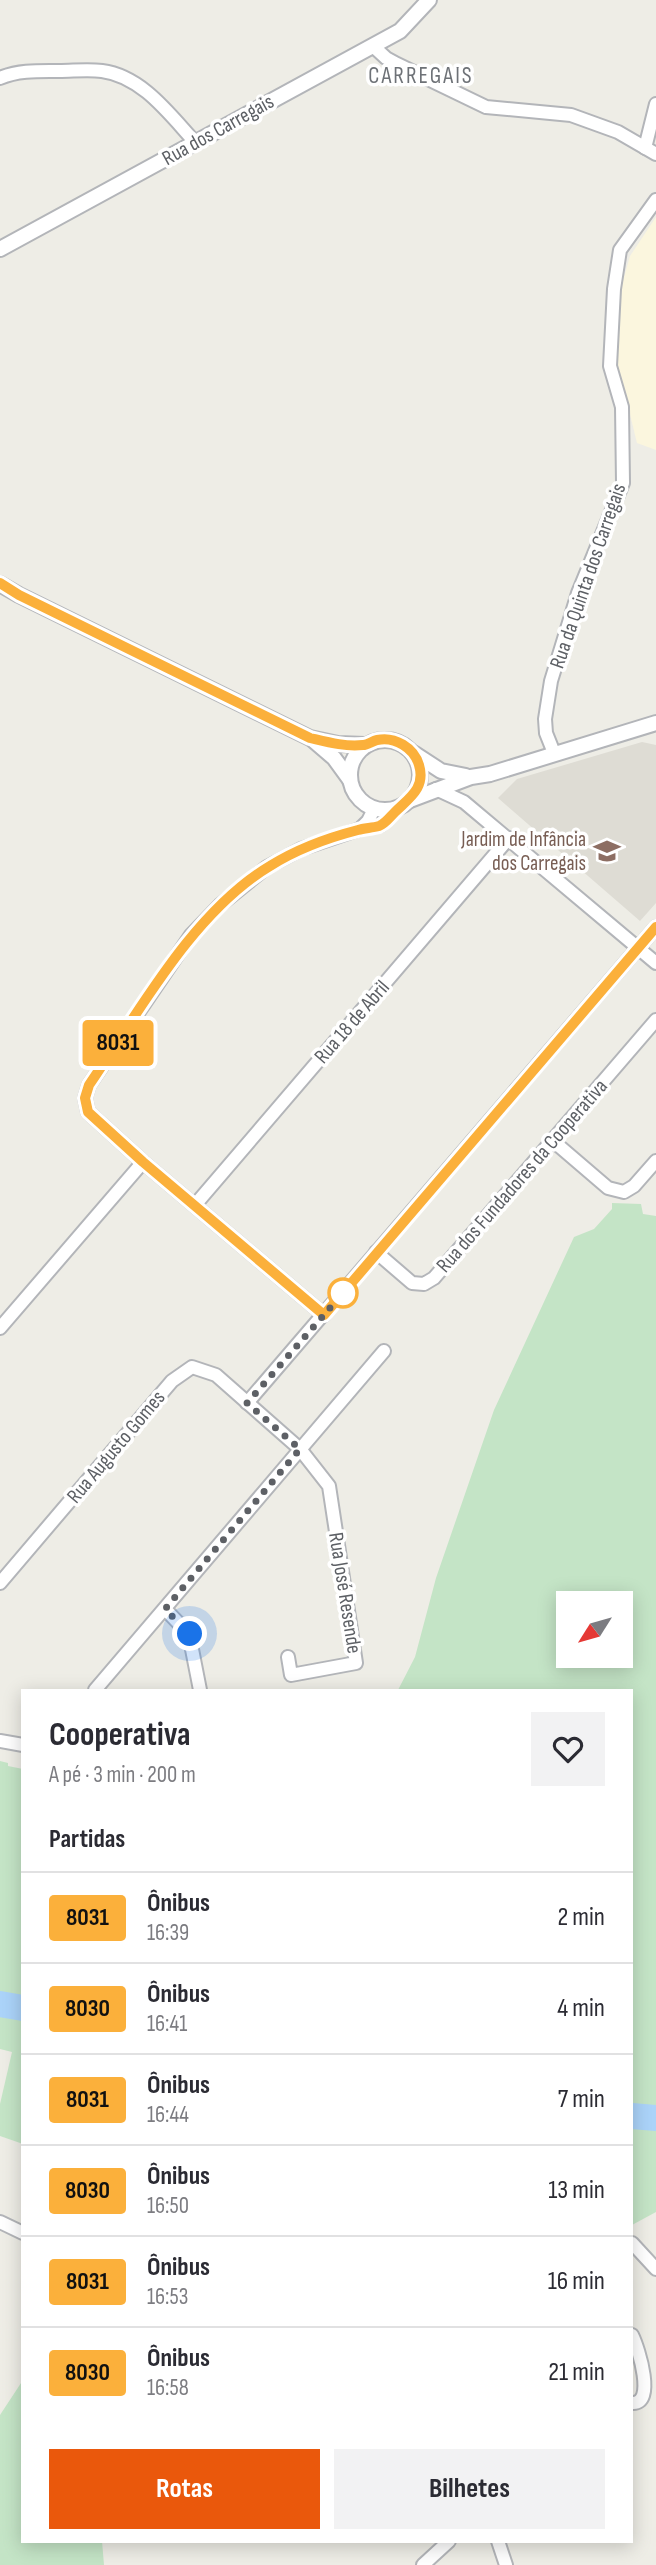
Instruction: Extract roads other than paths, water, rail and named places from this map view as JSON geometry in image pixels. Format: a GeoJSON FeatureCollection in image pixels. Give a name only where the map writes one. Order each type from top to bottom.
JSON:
{"type":"FeatureCollection","features":[{"type":"Feature","properties":{"kind":"street","name":"Rua dos Carregais"},"geometry":{"type":"LineString","coordinates":[[0,249],[400,31],[429,0]]}},
{"type":"Feature","properties":{"kind":"street"},"geometry":{"type":"LineString","coordinates":[[373,46],[397,64],[486,107],[571,115],[618,132],[651,151],[656,104]]}},
{"type":"Feature","properties":{"kind":"street"},"geometry":{"type":"LineString","coordinates":[[0,78],[38,71],[104,71],[149,93],[195,142]]}},
{"type":"Feature","properties":{"kind":"street","name":"Rua da Quinta dos Carregais"},"geometry":{"type":"LineString","coordinates":[[554,753],[546,733],[545,719],[551,681],[578,593],[623,483],[622,407],[610,366],[614,289],[621,250],[656,200]]}},
{"type":"Feature","properties":{"kind":"street"},"geometry":{"type":"LineString","coordinates":[[0,583],[19,595],[310,738],[334,758],[350,780],[354,792],[363,802],[374,808],[387,810],[471,777],[490,774],[656,723]]}},
{"type":"Feature","properties":{"kind":"street"},"geometry":{"type":"LineString","coordinates":[[310,738],[338,744],[365,745],[377,740],[390,740],[402,744],[441,771],[471,777]]}},
{"type":"Feature","properties":{"kind":"street"},"geometry":{"type":"LineString","coordinates":[[350,780],[351,766],[365,745]]}},
{"type":"Feature","properties":{"kind":"street"},"geometry":{"type":"LineString","coordinates":[[324,1315],[143,1162],[88,1112],[85,1098],[89,1085],[191,935],[220,905],[267,867],[301,849],[360,829],[381,825],[418,789],[421,776],[413,752]]}},
{"type":"Feature","properties":{"kind":"street"},"geometry":{"type":"LineString","coordinates":[[436,789],[464,802],[656,963]]}},
{"type":"Feature","properties":{"kind":"street"},"geometry":{"type":"LineString","coordinates":[[360,829],[368,821],[374,808]]}},
{"type":"Feature","properties":{"kind":"street","name":"Rua 18 de Abril"},"geometry":{"type":"LineString","coordinates":[[195,1205],[509,838]]}},
{"type":"Feature","properties":{"kind":"street"},"geometry":{"type":"LineString","coordinates":[[300,1449],[247,1403],[656,927]]}},
{"type":"Feature","properties":{"kind":"street","name":"Rua dos Fundadores da Cooperativa"},"geometry":{"type":"LineString","coordinates":[[376,1252],[412,1283],[424,1284],[434,1278],[656,1020]]}},
{"type":"Feature","properties":{"kind":"street"},"geometry":{"type":"LineString","coordinates":[[552,1140],[608,1188],[624,1192],[634,1186],[656,1161]]}},
{"type":"Feature","properties":{"kind":"street"},"geometry":{"type":"LineString","coordinates":[[0,1328],[143,1162]]}},
{"type":"Feature","properties":{"kind":"street"},"geometry":{"type":"LineString","coordinates":[[95,1689],[384,1351]]}},
{"type":"Feature","properties":{"kind":"street","name":"Rua Augusto Gomes"},"geometry":{"type":"LineString","coordinates":[[0,1583],[172,1381],[192,1367],[216,1376],[247,1403]]}},
{"type":"Feature","properties":{"kind":"street","name":"Rua José Resende"},"geometry":{"type":"LineString","coordinates":[[288,1657],[291,1675],[356,1663],[328,1486],[300,1449]]}},
{"type":"Feature","properties":{"kind":"street"},"geometry":{"type":"LineString","coordinates":[[165,1609],[190,1634],[200,1689]]}},
{"type":"Feature","properties":{"kind":"street"},"geometry":{"type":"LineString","coordinates":[[0,1741],[21,1745]]}},
{"type":"Feature","properties":{"kind":"street"},"geometry":{"type":"LineString","coordinates":[[0,2221],[21,2232]]}},
{"type":"Feature","properties":{"kind":"street"},"geometry":{"type":"LineString","coordinates":[[633,2244],[656,2270]]}},
{"type":"Feature","properties":{"kind":"street"},"geometry":{"type":"LineString","coordinates":[[633,2337],[642,2359],[649,2389],[645,2399],[633,2403]]}},
{"type":"Feature","properties":{"kind":"street"},"geometry":{"type":"LineString","coordinates":[[423,2565],[447,2543]]}},
{"type":"Feature","properties":{"kind":"street"},"geometry":{"type":"LineString","coordinates":[[499,2543],[506,2565]]}},
{"type":"Feature","properties":{"kind":"waterway"},"geometry":{"type":"LineString","coordinates":[[0,2004],[21,2008]]}},
{"type":"Feature","properties":{"kind":"waterway"},"geometry":{"type":"LineString","coordinates":[[633,2116],[656,2118]]}},
{"type":"Feature","properties":{"kind":"place","name":"Jardim de Infância dos Carregais"},"geometry":{"type":"Point","coordinates":[607,851]}},
{"type":"Feature","properties":{"kind":"district","name":"CARREGAIS"},"geometry":{"type":"Point","coordinates":[421,76]}}]}
